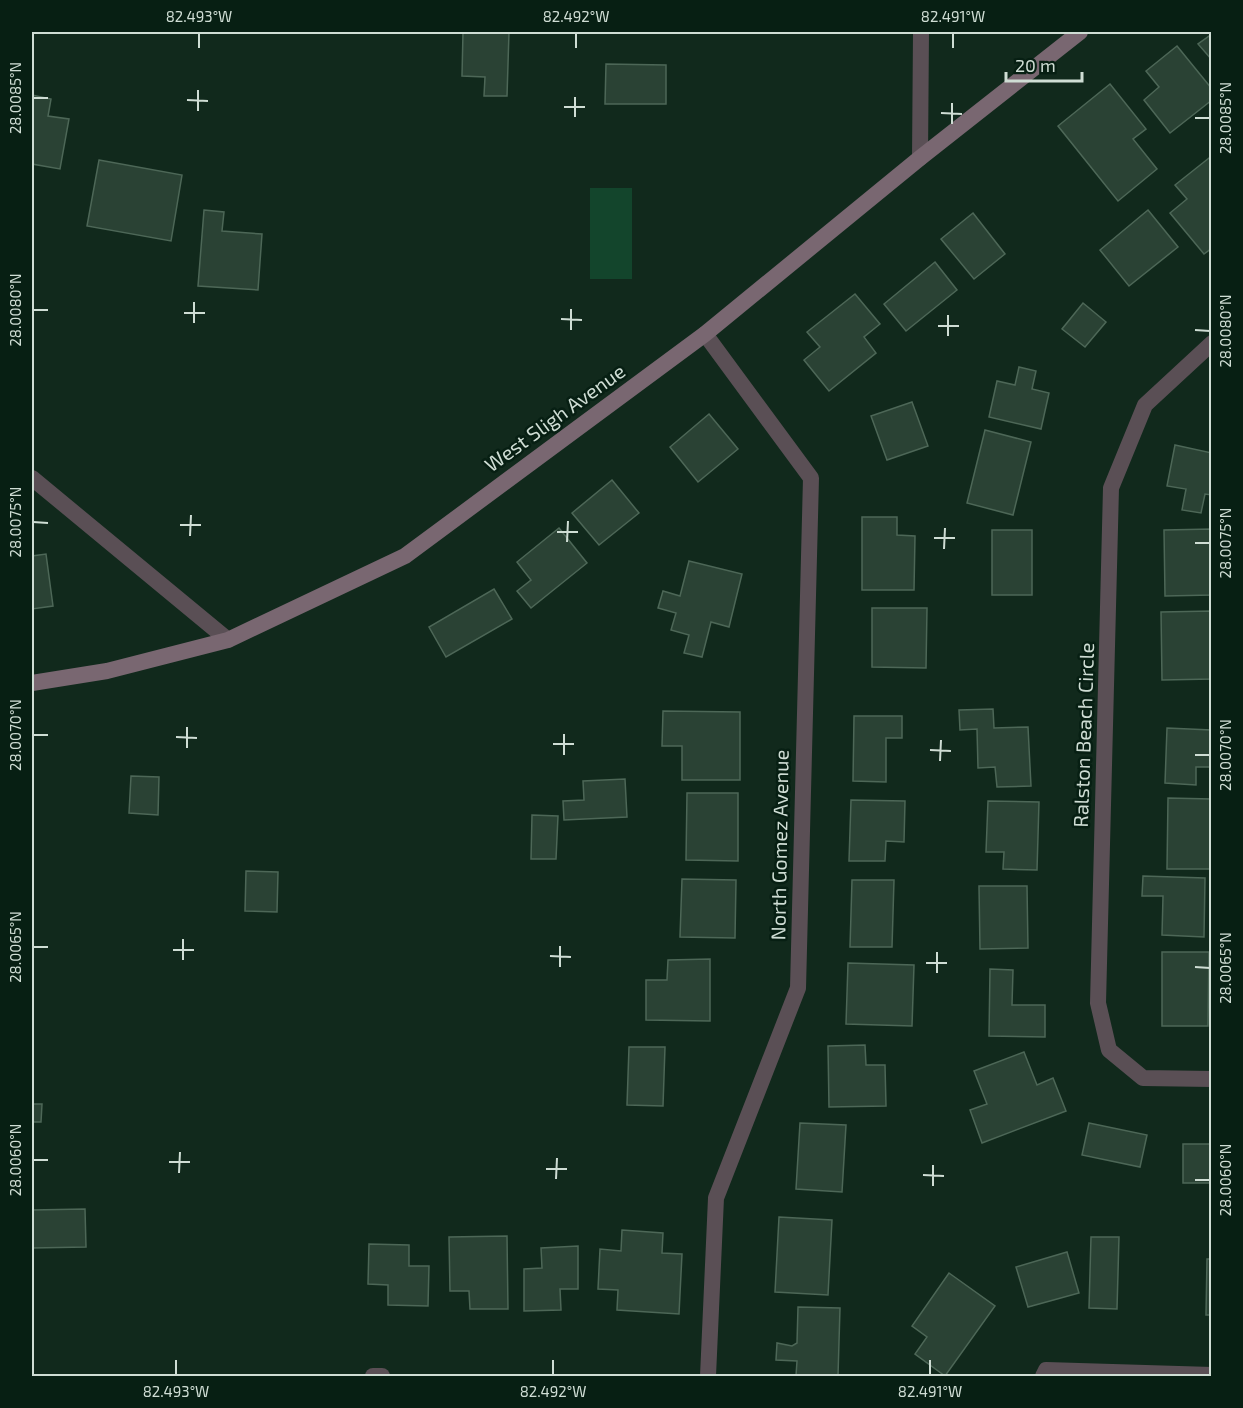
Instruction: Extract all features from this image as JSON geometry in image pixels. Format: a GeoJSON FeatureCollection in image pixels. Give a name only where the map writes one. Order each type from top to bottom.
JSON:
{"type":"FeatureCollection","features":[{"type":"Feature","properties":{"kind":"main road","name":"West Sligh Avenue"},"geometry":{"type":"LineString","coordinates":[[32,683],[106,672],[228,640],[405,556],[705,334],[920,158],[1080,32]]}},
{"type":"Feature","properties":{"kind":"street"},"geometry":{"type":"LineString","coordinates":[[920,158],[921,32]]}},
{"type":"Feature","properties":{"kind":"street","name":"North Gomez Avenue"},"geometry":{"type":"LineString","coordinates":[[705,334],[811,478],[798,988],[716,1198],[708,1377]]}},
{"type":"Feature","properties":{"kind":"street","name":"Ralston Beach Circle"},"geometry":{"type":"LineString","coordinates":[[1212,344],[1145,405],[1111,488],[1098,1003],[1109,1050],[1143,1078],[1212,1079]]}},
{"type":"Feature","properties":{"kind":"street"},"geometry":{"type":"LineString","coordinates":[[32,478],[228,640]]}},
{"type":"Feature","properties":{"kind":"street"},"geometry":{"type":"LineString","coordinates":[[1045,1373],[1212,1375]]}},
{"type":"Feature","properties":{"kind":"street"},"geometry":{"type":"LineString","coordinates":[[373,1376],[382,1377]]}},
{"type":"Feature","properties":{"kind":"green space"},"geometry":{"type":"Polygon","coordinates":[[[590,188],[632,188],[632,279],[590,279],[590,188]]]}},
{"type":"Feature","properties":{"kind":"building"},"geometry":{"type":"Polygon","coordinates":[[[463,32],[509,32],[507,96],[484,96],[485,77],[462,76],[463,32]]]}},
{"type":"Feature","properties":{"kind":"building"},"geometry":{"type":"Polygon","coordinates":[[[1212,34],[1212,60],[1198,44],[1212,34]]]}},
{"type":"Feature","properties":{"kind":"building"},"geometry":{"type":"Polygon","coordinates":[[[1177,46],[1212,89],[1212,100],[1170,133],[1144,100],[1159,87],[1146,71],[1177,46]]]}},
{"type":"Feature","properties":{"kind":"building"},"geometry":{"type":"Polygon","coordinates":[[[606,64],[666,65],[666,104],[605,104],[606,64]]]}},
{"type":"Feature","properties":{"kind":"building"},"geometry":{"type":"Polygon","coordinates":[[[1110,84],[1146,129],[1133,139],[1157,169],[1118,201],[1058,126],[1110,84]]]}},
{"type":"Feature","properties":{"kind":"building"},"geometry":{"type":"Polygon","coordinates":[[[32,95],[51,99],[48,116],[69,119],[60,169],[32,164],[32,95]]]}},
{"type":"Feature","properties":{"kind":"building"},"geometry":{"type":"Polygon","coordinates":[[[1209,158],[1212,162],[1212,248],[1204,254],[1170,213],[1187,199],[1175,185],[1209,158]]]}},
{"type":"Feature","properties":{"kind":"building"},"geometry":{"type":"Polygon","coordinates":[[[99,160],[182,175],[171,241],[87,226],[99,160]]]}},
{"type":"Feature","properties":{"kind":"building"},"geometry":{"type":"Polygon","coordinates":[[[204,210],[224,212],[222,231],[262,234],[258,290],[198,286],[204,210]]]}},
{"type":"Feature","properties":{"kind":"building"},"geometry":{"type":"Polygon","coordinates":[[[1148,210],[1178,247],[1129,286],[1100,250],[1148,210]]]}},
{"type":"Feature","properties":{"kind":"building"},"geometry":{"type":"Polygon","coordinates":[[[973,213],[1005,254],[974,279],[941,239],[973,213]]]}},
{"type":"Feature","properties":{"kind":"building"},"geometry":{"type":"Polygon","coordinates":[[[935,262],[957,290],[906,331],[884,304],[935,262]]]}},
{"type":"Feature","properties":{"kind":"building"},"geometry":{"type":"Polygon","coordinates":[[[855,294],[880,324],[864,337],[876,353],[829,391],[804,360],[820,347],[807,332],[855,294]]]}},
{"type":"Feature","properties":{"kind":"building"},"geometry":{"type":"Polygon","coordinates":[[[1083,303],[1106,322],[1085,347],[1062,329],[1083,303]]]}},
{"type":"Feature","properties":{"kind":"building"},"geometry":{"type":"Polygon","coordinates":[[[1019,367],[1036,371],[1032,389],[1049,393],[1041,429],[989,417],[997,381],[1015,385],[1019,367]]]}},
{"type":"Feature","properties":{"kind":"building"},"geometry":{"type":"Polygon","coordinates":[[[912,402],[928,446],[887,460],[871,416],[912,402]]]}},
{"type":"Feature","properties":{"kind":"building"},"geometry":{"type":"Polygon","coordinates":[[[709,414],[738,449],[698,482],[670,447],[709,414]]]}},
{"type":"Feature","properties":{"kind":"building"},"geometry":{"type":"Polygon","coordinates":[[[985,430],[1031,442],[1013,515],[967,503],[985,430]]]}},
{"type":"Feature","properties":{"kind":"building"},"geometry":{"type":"Polygon","coordinates":[[[1175,445],[1212,453],[1212,495],[1205,494],[1201,513],[1182,510],[1186,489],[1167,486],[1175,445]]]}},
{"type":"Feature","properties":{"kind":"building"},"geometry":{"type":"Polygon","coordinates":[[[612,480],[639,513],[599,545],[572,513],[612,480]]]}},
{"type":"Feature","properties":{"kind":"building"},"geometry":{"type":"Polygon","coordinates":[[[862,517],[897,517],[897,535],[915,536],[914,590],[862,590],[862,517]]]}},
{"type":"Feature","properties":{"kind":"building"},"geometry":{"type":"Polygon","coordinates":[[[559,528],[587,563],[531,608],[517,591],[531,580],[517,562],[559,528]]]}},
{"type":"Feature","properties":{"kind":"building"},"geometry":{"type":"Polygon","coordinates":[[[1212,529],[1212,595],[1165,596],[1164,530],[1212,529]]]}},
{"type":"Feature","properties":{"kind":"building"},"geometry":{"type":"Polygon","coordinates":[[[992,530],[1032,530],[1032,595],[992,595],[992,530]]]}},
{"type":"Feature","properties":{"kind":"building"},"geometry":{"type":"Polygon","coordinates":[[[46,554],[53,606],[32,609],[32,556],[46,554]]]}},
{"type":"Feature","properties":{"kind":"building"},"geometry":{"type":"Polygon","coordinates":[[[689,561],[742,574],[729,627],[711,622],[702,657],[684,653],[689,635],[671,630],[676,613],[658,608],[663,591],[680,596],[689,561]]]}},
{"type":"Feature","properties":{"kind":"building"},"geometry":{"type":"Polygon","coordinates":[[[494,589],[512,619],[446,657],[429,627],[494,589]]]}},
{"type":"Feature","properties":{"kind":"building"},"geometry":{"type":"Polygon","coordinates":[[[872,608],[927,608],[926,668],[872,667],[872,608]]]}},
{"type":"Feature","properties":{"kind":"building"},"geometry":{"type":"Polygon","coordinates":[[[1212,611],[1212,679],[1162,680],[1161,612],[1212,611]]]}},
{"type":"Feature","properties":{"kind":"building"},"geometry":{"type":"Polygon","coordinates":[[[993,709],[994,728],[1028,727],[1031,786],[997,787],[995,767],[978,768],[977,729],[960,730],[959,710],[993,709]]]}},
{"type":"Feature","properties":{"kind":"building"},"geometry":{"type":"Polygon","coordinates":[[[663,711],[740,712],[740,780],[682,780],[682,746],[662,746],[663,711]]]}},
{"type":"Feature","properties":{"kind":"building"},"geometry":{"type":"Polygon","coordinates":[[[854,716],[902,716],[902,738],[886,738],[886,782],[853,781],[854,716]]]}},
{"type":"Feature","properties":{"kind":"building"},"geometry":{"type":"Polygon","coordinates":[[[1167,728],[1211,730],[1210,767],[1196,767],[1196,785],[1165,783],[1167,728]]]}},
{"type":"Feature","properties":{"kind":"building"},"geometry":{"type":"Polygon","coordinates":[[[131,776],[159,777],[158,815],[129,813],[131,776]]]}},
{"type":"Feature","properties":{"kind":"building"},"geometry":{"type":"Polygon","coordinates":[[[625,779],[627,817],[564,820],[563,801],[584,800],[583,781],[625,779]]]}},
{"type":"Feature","properties":{"kind":"building"},"geometry":{"type":"Polygon","coordinates":[[[687,793],[738,793],[738,861],[686,860],[687,793]]]}},
{"type":"Feature","properties":{"kind":"building"},"geometry":{"type":"Polygon","coordinates":[[[1168,798],[1212,799],[1212,869],[1167,869],[1168,798]]]}},
{"type":"Feature","properties":{"kind":"building"},"geometry":{"type":"Polygon","coordinates":[[[851,800],[905,801],[904,842],[886,841],[885,861],[849,861],[851,800]]]}},
{"type":"Feature","properties":{"kind":"building"},"geometry":{"type":"Polygon","coordinates":[[[988,801],[1039,802],[1037,870],[1003,869],[1004,852],[986,852],[988,801]]]}},
{"type":"Feature","properties":{"kind":"building"},"geometry":{"type":"Polygon","coordinates":[[[532,815],[558,816],[556,859],[531,859],[532,815]]]}},
{"type":"Feature","properties":{"kind":"building"},"geometry":{"type":"Polygon","coordinates":[[[246,871],[278,872],[277,912],[245,911],[246,871]]]}},
{"type":"Feature","properties":{"kind":"building"},"geometry":{"type":"Polygon","coordinates":[[[1143,876],[1205,878],[1204,937],[1162,935],[1163,896],[1142,896],[1143,876]]]}},
{"type":"Feature","properties":{"kind":"building"},"geometry":{"type":"Polygon","coordinates":[[[682,879],[736,880],[735,938],[680,937],[682,879]]]}},
{"type":"Feature","properties":{"kind":"building"},"geometry":{"type":"Polygon","coordinates":[[[852,880],[894,880],[892,947],[850,947],[852,880]]]}},
{"type":"Feature","properties":{"kind":"building"},"geometry":{"type":"Polygon","coordinates":[[[979,886],[1027,886],[1028,948],[980,949],[979,886]]]}},
{"type":"Feature","properties":{"kind":"building"},"geometry":{"type":"Polygon","coordinates":[[[1162,952],[1209,952],[1208,1026],[1162,1026],[1162,952]]]}},
{"type":"Feature","properties":{"kind":"building"},"geometry":{"type":"Polygon","coordinates":[[[710,959],[710,1021],[646,1020],[646,980],[667,980],[668,960],[710,959]]]}},
{"type":"Feature","properties":{"kind":"building"},"geometry":{"type":"Polygon","coordinates":[[[848,963],[914,965],[912,1026],[846,1024],[848,963]]]}},
{"type":"Feature","properties":{"kind":"building"},"geometry":{"type":"Polygon","coordinates":[[[990,969],[1013,970],[1012,1005],[1045,1005],[1045,1037],[989,1036],[990,969]]]}},
{"type":"Feature","properties":{"kind":"building"},"geometry":{"type":"Polygon","coordinates":[[[865,1045],[866,1065],[885,1065],[886,1106],[829,1107],[828,1046],[865,1045]]]}},
{"type":"Feature","properties":{"kind":"building"},"geometry":{"type":"Polygon","coordinates":[[[629,1047],[665,1047],[663,1106],[627,1105],[629,1047]]]}},
{"type":"Feature","properties":{"kind":"building"},"geometry":{"type":"Polygon","coordinates":[[[1024,1052],[1037,1085],[1053,1078],[1066,1111],[982,1143],[970,1110],[987,1104],[974,1071],[1024,1052]]]}},
{"type":"Feature","properties":{"kind":"building"},"geometry":{"type":"Polygon","coordinates":[[[32,1104],[42,1104],[41,1122],[32,1122],[32,1104]]]}},
{"type":"Feature","properties":{"kind":"building"},"geometry":{"type":"Polygon","coordinates":[[[800,1123],[846,1125],[842,1192],[796,1189],[800,1123]]]}},
{"type":"Feature","properties":{"kind":"building"},"geometry":{"type":"Polygon","coordinates":[[[1089,1123],[1147,1135],[1140,1167],[1082,1155],[1089,1123]]]}},
{"type":"Feature","properties":{"kind":"building"},"geometry":{"type":"Polygon","coordinates":[[[1183,1144],[1212,1144],[1212,1183],[1183,1183],[1183,1144]]]}},
{"type":"Feature","properties":{"kind":"building"},"geometry":{"type":"Polygon","coordinates":[[[85,1209],[86,1247],[32,1248],[32,1210],[85,1209]]]}},
{"type":"Feature","properties":{"kind":"building"},"geometry":{"type":"Polygon","coordinates":[[[779,1217],[832,1220],[828,1295],[775,1292],[779,1217]]]}},
{"type":"Feature","properties":{"kind":"building"},"geometry":{"type":"Polygon","coordinates":[[[622,1230],[663,1233],[662,1253],[682,1254],[679,1314],[617,1310],[618,1290],[598,1289],[600,1249],[621,1251],[622,1230]]]}},
{"type":"Feature","properties":{"kind":"building"},"geometry":{"type":"Polygon","coordinates":[[[507,1236],[508,1309],[470,1309],[469,1291],[450,1291],[449,1237],[507,1236]]]}},
{"type":"Feature","properties":{"kind":"building"},"geometry":{"type":"Polygon","coordinates":[[[1091,1237],[1119,1237],[1117,1309],[1089,1308],[1091,1237]]]}},
{"type":"Feature","properties":{"kind":"building"},"geometry":{"type":"Polygon","coordinates":[[[369,1244],[409,1245],[409,1266],[429,1266],[428,1306],[388,1305],[388,1285],[368,1284],[369,1244]]]}},
{"type":"Feature","properties":{"kind":"building"},"geometry":{"type":"Polygon","coordinates":[[[578,1246],[578,1289],[560,1289],[561,1310],[524,1311],[524,1269],[542,1268],[541,1248],[578,1246]]]}},
{"type":"Feature","properties":{"kind":"building"},"geometry":{"type":"Polygon","coordinates":[[[1067,1252],[1079,1293],[1028,1307],[1016,1267],[1067,1252]]]}},
{"type":"Feature","properties":{"kind":"building"},"geometry":{"type":"Polygon","coordinates":[[[1207,1259],[1212,1259],[1212,1315],[1206,1315],[1207,1259]]]}},
{"type":"Feature","properties":{"kind":"building"},"geometry":{"type":"Polygon","coordinates":[[[949,1273],[995,1306],[945,1376],[915,1354],[927,1337],[912,1326],[949,1273]]]}},
{"type":"Feature","properties":{"kind":"building"},"geometry":{"type":"Polygon","coordinates":[[[798,1307],[840,1308],[838,1376],[796,1376],[797,1361],[776,1360],[777,1343],[792,1346],[797,1343],[798,1307]]]}}]}
